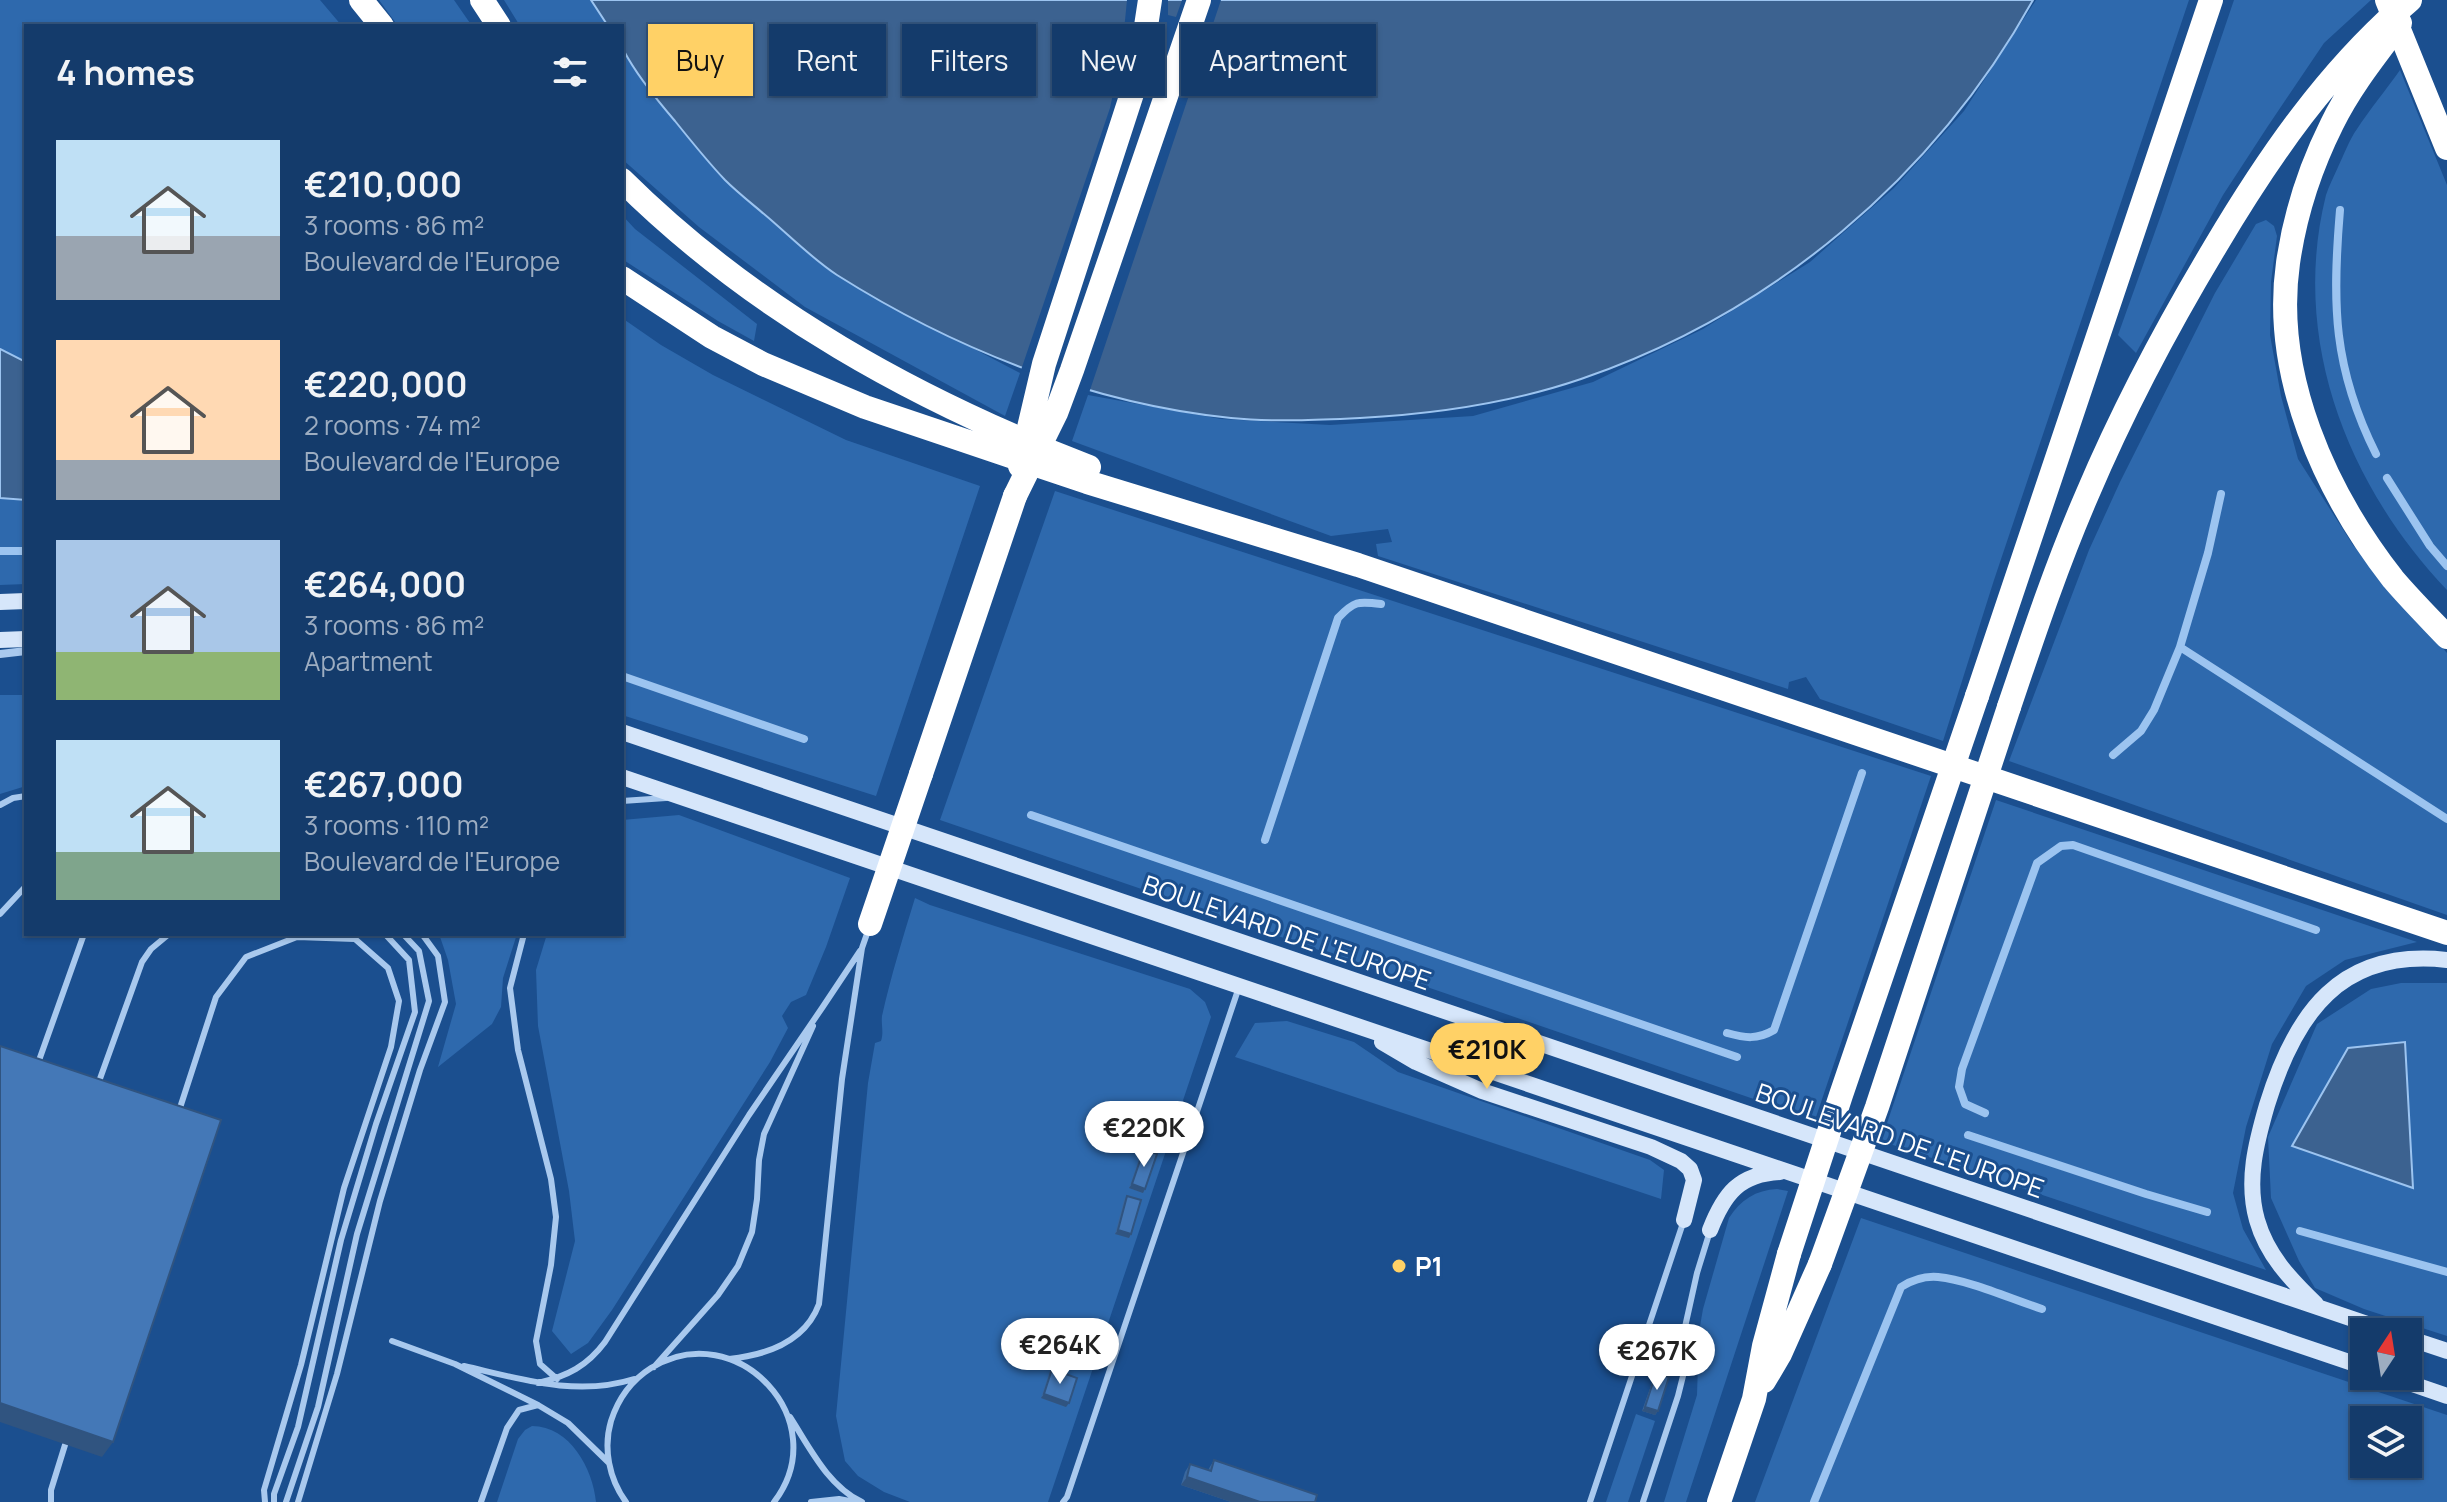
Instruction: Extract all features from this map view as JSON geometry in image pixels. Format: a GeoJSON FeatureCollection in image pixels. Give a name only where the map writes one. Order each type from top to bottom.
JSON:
{"type":"FeatureCollection","features":[{"type":"Feature","properties":{"kind":"highway"},"geometry":{"type":"LineString","coordinates":[[361,0],[380,24]]}},
{"type":"Feature","properties":{"kind":"highway"},"geometry":{"type":"LineString","coordinates":[[482,0],[498,24]]}},
{"type":"Feature","properties":{"kind":"highway"},"geometry":{"type":"LineString","coordinates":[[1015,496],[1026,434],[1044,364],[1139,72],[1150,0]]}},
{"type":"Feature","properties":{"kind":"highway"},"geometry":{"type":"LineString","coordinates":[[870,924],[1015,496],[1056,413],[1072,370],[1199,0]]}},
{"type":"Feature","properties":{"kind":"highway"},"geometry":{"type":"LineString","coordinates":[[1719,1502],[1754,1399],[1764,1346],[1789,1254],[1841,1095],[2211,0]]}},
{"type":"Feature","properties":{"kind":"highway"},"geometry":{"type":"LineString","coordinates":[[2387,0],[2447,148]]}},
{"type":"Feature","properties":{"kind":"highway"},"geometry":{"type":"LineString","coordinates":[[1754,1399],[1780,1354],[1820,1264],[1877,1107],[2009,707],[2063,554],[2125,411],[2195,280],[2275,152],[2313,100],[2379,26],[2410,0]]}},
{"type":"Feature","properties":{"kind":"highway"},"geometry":{"type":"LineString","coordinates":[[2421,0],[2351,90],[2313,165],[2294,226],[2287,265],[2285,308],[2303,415],[2328,476],[2393,579],[2447,637]]}},
{"type":"Feature","properties":{"kind":"highway"},"geometry":{"type":"LineString","coordinates":[[624,182],[699,251],[744,286],[827,340],[940,402],[1045,450],[1358,565],[2447,933]]}},
{"type":"Feature","properties":{"kind":"highway"},"geometry":{"type":"LineString","coordinates":[[624,279],[712,337],[763,364],[865,407],[1087,482],[1358,565]]}},
{"type":"Feature","properties":{"kind":"main road"},"geometry":{"type":"LineString","coordinates":[[0,602],[24,601]]}},
{"type":"Feature","properties":{"kind":"main road"},"geometry":{"type":"LineString","coordinates":[[0,640],[24,639]]}},
{"type":"Feature","properties":{"kind":"main road","name":"BOULEVARD DE L'EUROPE"},"geometry":{"type":"LineString","coordinates":[[624,733],[2350,1318]]}},
{"type":"Feature","properties":{"kind":"main road"},"geometry":{"type":"LineString","coordinates":[[624,778],[2350,1362]]}},
{"type":"Feature","properties":{"kind":"main road"},"geometry":{"type":"LineString","coordinates":[[2320,1308],[2277,1262],[2264,1238],[2254,1207],[2252,1179],[2256,1147],[2275,1078],[2298,1028],[2333,987],[2370,967],[2410,959],[2447,960]]}},
{"type":"Feature","properties":{"kind":"main road"},"geometry":{"type":"LineString","coordinates":[[1353,1025],[1416,1062],[1459,1081],[1651,1147],[1681,1161],[1690,1169],[1694,1180],[1684,1220]]}},
{"type":"Feature","properties":{"kind":"main road"},"geometry":{"type":"LineString","coordinates":[[1710,1230],[1726,1197],[1743,1181],[1766,1173],[1786,1172]]}},
{"type":"Feature","properties":{"kind":"main road"},"geometry":{"type":"LineString","coordinates":[[2422,1343],[2447,1351]]}},
{"type":"Feature","properties":{"kind":"main road"},"geometry":{"type":"LineString","coordinates":[[2422,1387],[2447,1396]]}},
{"type":"Feature","properties":{"kind":"street"},"geometry":{"type":"LineString","coordinates":[[0,654],[24,651]]}},
{"type":"Feature","properties":{"kind":"lane"},"geometry":{"type":"LineString","coordinates":[[0,805],[24,796]]}},
{"type":"Feature","properties":{"kind":"lane"},"geometry":{"type":"LineString","coordinates":[[624,801],[679,797]]}},
{"type":"Feature","properties":{"kind":"lane"},"geometry":{"type":"LineString","coordinates":[[0,914],[24,888]]}},
{"type":"Feature","properties":{"kind":"lane"},"geometry":{"type":"LineString","coordinates":[[729,1359],[761,1354],[792,1339],[809,1325],[819,1304],[842,1079],[862,948],[870,924]]}},
{"type":"Feature","properties":{"kind":"lane"},"geometry":{"type":"LineString","coordinates":[[34,1076],[83,936]]}},
{"type":"Feature","properties":{"kind":"lane"},"geometry":{"type":"LineString","coordinates":[[93,1097],[142,962],[167,936]]}},
{"type":"Feature","properties":{"kind":"lane"},"geometry":{"type":"LineString","coordinates":[[274,1502],[274,1494],[298,1427],[341,1240],[376,1124],[415,1012],[409,960],[387,936]]}},
{"type":"Feature","properties":{"kind":"lane"},"geometry":{"type":"LineString","coordinates":[[286,1502],[318,1407],[357,1234],[429,1001],[419,951],[405,936]]}},
{"type":"Feature","properties":{"kind":"lane"},"geometry":{"type":"LineString","coordinates":[[298,1502],[337,1374],[380,1201],[420,1070],[445,1002],[438,956],[423,936]]}},
{"type":"Feature","properties":{"kind":"lane"},"geometry":{"type":"LineString","coordinates":[[523,936],[510,988],[518,1050],[551,1179],[556,1217],[551,1265],[536,1341],[540,1364],[557,1379]]}},
{"type":"Feature","properties":{"kind":"lane"},"geometry":{"type":"LineString","coordinates":[[175,1124],[216,997],[246,957],[297,937],[355,939],[388,968],[399,1001],[391,1047],[344,1188],[301,1365],[264,1490],[265,1502]]}},
{"type":"Feature","properties":{"kind":"lane"},"geometry":{"type":"LineString","coordinates":[[538,1383],[557,1379],[584,1365],[605,1342],[755,1106],[862,948]]}},
{"type":"Feature","properties":{"kind":"lane"},"geometry":{"type":"LineString","coordinates":[[1063,1502],[1239,986]]}},
{"type":"Feature","properties":{"kind":"lane"},"geometry":{"type":"LineString","coordinates":[[654,1367],[718,1295],[738,1266],[752,1232],[764,1134],[822,1008]]}},
{"type":"Feature","properties":{"kind":"lane"},"geometry":{"type":"LineString","coordinates":[[1590,1502],[1684,1220]]}},
{"type":"Feature","properties":{"kind":"lane"},"geometry":{"type":"LineString","coordinates":[[1643,1502],[1685,1368],[1685,1327],[1710,1230]]}},
{"type":"Feature","properties":{"kind":"lane"},"geometry":{"type":"LineString","coordinates":[[392,1341],[455,1364],[538,1405],[568,1423],[609,1463]]}},
{"type":"Feature","properties":{"kind":"lane"},"geometry":{"type":"LineString","coordinates":[[455,1364],[538,1383],[587,1388],[615,1385],[637,1378],[683,1355],[714,1355],[729,1359],[744,1365],[769,1384],[833,1481],[859,1502]]}},
{"type":"Feature","properties":{"kind":"lane"},"geometry":{"type":"LineString","coordinates":[[626,1502],[609,1463],[608,1436],[621,1399],[637,1378]]}},
{"type":"Feature","properties":{"kind":"lane"},"geometry":{"type":"LineString","coordinates":[[481,1502],[507,1428],[519,1410],[538,1405]]}},
{"type":"Feature","properties":{"kind":"lane"},"geometry":{"type":"LineString","coordinates":[[774,1502],[785,1484],[792,1455],[793,1440],[785,1410]]}},
{"type":"Feature","properties":{"kind":"lane"},"geometry":{"type":"LineString","coordinates":[[51,1502],[51,1490],[65,1445]]}},
{"type":"Feature","properties":{"kind":"lane"},"geometry":{"type":"LineString","coordinates":[[616,1502],[617,1486]]}},
{"type":"Feature","properties":{"kind":"lane"},"geometry":{"type":"LineString","coordinates":[[811,1502],[839,1499],[859,1502]]}},
{"type":"Feature","properties":{"kind":"shaded area"},"geometry":{"type":"Polygon","coordinates":[[[0,0],[320,0],[340,24],[24,24],[24,584],[0,585],[0,0]]]}},
{"type":"Feature","properties":{"kind":"shaded area"},"geometry":{"type":"Polygon","coordinates":[[[379,0],[454,0],[471,24],[397,24],[379,0]]]}},
{"type":"Feature","properties":{"kind":"shaded area"},"geometry":{"type":"Polygon","coordinates":[[[504,0],[594,0],[608,24],[519,24],[504,0]]]}},
{"type":"Feature","properties":{"kind":"shaded area"},"geometry":{"type":"Polygon","coordinates":[[[591,0],[2033,0],[1993,65],[1948,125],[1897,181],[1842,232],[1782,277],[1719,317],[1651,351],[1581,379],[1527,395],[1416,414],[1280,420],[1179,411],[1076,386],[1026,369],[928,327],[837,275],[725,180],[654,96],[753,96],[753,24],[648,24],[648,88],[624,50],[624,24],[607,24],[591,0]]]}},
{"type":"Feature","properties":{"kind":"shaded area"},"geometry":{"type":"Polygon","coordinates":[[[2036,0],[2189,0],[1943,741],[1820,699],[1806,677],[1789,682],[1788,689],[1378,556],[1376,544],[1392,542],[1388,529],[1331,536],[1072,441],[1088,395],[1221,419],[1330,425],[1473,416],[1593,382],[1703,329],[1810,262],[1894,188],[1964,111],[2036,0]]]}},
{"type":"Feature","properties":{"kind":"shaded area"},"geometry":{"type":"Polygon","coordinates":[[[2234,0],[2371,0],[2324,43],[2268,126],[2223,195],[2136,353],[2118,335],[2234,0]]]}},
{"type":"Feature","properties":{"kind":"shaded area"},"geometry":{"type":"Polygon","coordinates":[[[624,52],[648,86],[648,96],[657,96],[705,153],[902,311],[1020,373],[1005,416],[805,307],[699,227],[624,161],[624,52]]]}},
{"type":"Feature","properties":{"kind":"shaded area"},"geometry":{"type":"Polygon","coordinates":[[[2400,70],[2447,185],[2447,590],[2412,549],[2381,504],[2355,457],[2336,407],[2322,356],[2316,303],[2317,249],[2327,192],[2354,133],[2400,70]]]}},
{"type":"Feature","properties":{"kind":"shaded area"},"geometry":{"type":"Polygon","coordinates":[[[624,217],[757,324],[754,341],[624,260],[624,217]]]}},
{"type":"Feature","properties":{"kind":"shaded area"},"geometry":{"type":"Polygon","coordinates":[[[2266,220],[2274,226],[2277,236],[2271,282],[2270,335],[2281,396],[2298,459],[2353,545],[2447,653],[2447,915],[2009,761],[2089,550],[2120,482],[2215,293],[2256,224],[2266,220]]]}},
{"type":"Feature","properties":{"kind":"shaded area"},"geometry":{"type":"Polygon","coordinates":[[[624,319],[713,375],[846,440],[980,486],[876,796],[624,716],[624,319]]]}},
{"type":"Feature","properties":{"kind":"shaded area"},"geometry":{"type":"Polygon","coordinates":[[[0,349],[24,361],[24,500],[0,498],[0,349]]]}},
{"type":"Feature","properties":{"kind":"shaded area"},"geometry":{"type":"Polygon","coordinates":[[[1055,491],[1931,776],[1815,1120],[940,820],[1055,491]]]}},
{"type":"Feature","properties":{"kind":"shaded area"},"geometry":{"type":"Polygon","coordinates":[[[0,695],[24,695],[24,787],[0,794],[0,695]]]}},
{"type":"Feature","properties":{"kind":"shaded area"},"geometry":{"type":"Polygon","coordinates":[[[1996,800],[2417,942],[2345,960],[2306,986],[2272,1044],[2246,1127],[2233,1193],[2243,1229],[2266,1270],[1881,1141],[1996,800]]]}},
{"type":"Feature","properties":{"kind":"shaded area"},"geometry":{"type":"Polygon","coordinates":[[[679,815],[850,878],[806,995],[791,1002],[782,1016],[788,1028],[770,1062],[612,1310],[588,1343],[571,1354],[552,1331],[575,1241],[569,1191],[538,1026],[536,970],[546,936],[624,936],[624,820],[679,815]]]}},
{"type":"Feature","properties":{"kind":"shaded area"},"geometry":{"type":"Polygon","coordinates":[[[915,898],[1190,989],[1205,1002],[1211,1017],[1048,1502],[910,1502],[884,1492],[858,1476],[845,1461],[836,1416],[868,1083],[875,1043],[882,1038],[882,1016],[889,986],[915,898]]]}},
{"type":"Feature","properties":{"kind":"shaded area"},"geometry":{"type":"Polygon","coordinates":[[[440,936],[516,936],[503,978],[501,1007],[492,1024],[438,1067],[456,1004],[448,960],[440,936]]]}},
{"type":"Feature","properties":{"kind":"shaded area"},"geometry":{"type":"Polygon","coordinates":[[[2401,983],[2447,983],[2447,1336],[2422,1328],[2422,1318],[2392,1318],[2315,1288],[2299,1261],[2271,1198],[2268,1137],[2317,1024],[2371,989],[2401,983]]]}},
{"type":"Feature","properties":{"kind":"shaded area"},"geometry":{"type":"Polygon","coordinates":[[[1287,1021],[1354,1042],[1398,1072],[1650,1160],[1664,1170],[1661,1199],[1235,1057],[1255,1023],[1287,1021]]]}},
{"type":"Feature","properties":{"kind":"shaded area"},"geometry":{"type":"Polygon","coordinates":[[[2405,1042],[2413,1188],[2292,1146],[2348,1048],[2405,1042]]]}},
{"type":"Feature","properties":{"kind":"shaded area"},"geometry":{"type":"Polygon","coordinates":[[[1777,1189],[1788,1191],[1686,1502],[1664,1502],[1697,1395],[1703,1309],[1729,1218],[1749,1197],[1777,1189]]]}},
{"type":"Feature","properties":{"kind":"shaded area"},"geometry":{"type":"Polygon","coordinates":[[[1861,1218],[2350,1382],[2350,1390],[2373,1390],[2420,1406],[2350,1406],[2350,1478],[2422,1478],[2422,1407],[2447,1415],[2447,1502],[1755,1502],[1861,1218]]]}},
{"type":"Feature","properties":{"kind":"shaded area"},"geometry":{"type":"Polygon","coordinates":[[[1636,1414],[1655,1421],[1628,1502],[1606,1502],[1636,1414]]]}},
{"type":"Feature","properties":{"kind":"shaded area"},"geometry":{"type":"Polygon","coordinates":[[[532,1426],[558,1433],[568,1441],[590,1476],[596,1502],[497,1502],[518,1439],[532,1426]]]}},
{"type":"Feature","properties":{"kind":"pier"},"geometry":{"type":"Polygon","coordinates":[[[1127,0],[1168,0],[1168,15],[1176,17],[1182,0],[1221,0],[1213,24],[1181,24],[1181,96],[1189,96],[1089,393],[1021,370],[1113,96],[1165,96],[1165,24],[1125,24],[1127,0]]]}},
{"type":"Feature","properties":{"kind":"building"},"geometry":{"type":"Polygon","coordinates":[[[0,1046],[221,1120],[113,1442],[0,1403],[0,1046]]]}},
{"type":"Feature","properties":{"kind":"building"},"geometry":{"type":"Polygon","coordinates":[[[1144,1149],[1157,1154],[1145,1189],[1132,1184],[1144,1149]]]}},
{"type":"Feature","properties":{"kind":"building"},"geometry":{"type":"Polygon","coordinates":[[[1127,1196],[1141,1200],[1131,1234],[1118,1230],[1127,1196]]]}},
{"type":"Feature","properties":{"kind":"building"},"geometry":{"type":"Polygon","coordinates":[[[1080,1327],[1092,1331],[1082,1364],[1069,1359],[1080,1327]]]}},
{"type":"Feature","properties":{"kind":"building"},"geometry":{"type":"Polygon","coordinates":[[[1052,1369],[1077,1378],[1069,1403],[1044,1394],[1052,1369]]]}},
{"type":"Feature","properties":{"kind":"building"},"geometry":{"type":"Polygon","coordinates":[[[1656,1373],[1669,1377],[1658,1411],[1645,1407],[1656,1373]]]}},
{"type":"Feature","properties":{"kind":"building"},"geometry":{"type":"Polygon","coordinates":[[[1214,1460],[1317,1495],[1315,1502],[1260,1502],[1187,1477],[1190,1464],[1211,1471],[1214,1460]]]}},
{"type":"Feature","properties":{"kind":"waterway"},"geometry":{"type":"LineString","coordinates":[[2340,210],[2336,276],[2339,335],[2351,393],[2376,454]]}},
{"type":"Feature","properties":{"kind":"waterway"},"geometry":{"type":"LineString","coordinates":[[2387,478],[2430,546],[2447,566]]}},
{"type":"Feature","properties":{"kind":"waterway"},"geometry":{"type":"LineString","coordinates":[[2221,494],[2208,553],[2180,647],[2447,819]]}},
{"type":"Feature","properties":{"kind":"waterway"},"geometry":{"type":"LineString","coordinates":[[0,551],[24,551]]}},
{"type":"Feature","properties":{"kind":"waterway"},"geometry":{"type":"LineString","coordinates":[[1265,840],[1338,618],[1357,604],[1381,604]]}},
{"type":"Feature","properties":{"kind":"waterway"},"geometry":{"type":"LineString","coordinates":[[2113,755],[2141,731],[2154,710],[2180,647]]}},
{"type":"Feature","properties":{"kind":"waterway"},"geometry":{"type":"LineString","coordinates":[[624,677],[804,739]]}},
{"type":"Feature","properties":{"kind":"waterway"},"geometry":{"type":"LineString","coordinates":[[1727,1033],[1751,1037],[1774,1030],[1862,773]]}},
{"type":"Feature","properties":{"kind":"waterway"},"geometry":{"type":"LineString","coordinates":[[1031,815],[1737,1057]]}},
{"type":"Feature","properties":{"kind":"waterway"},"geometry":{"type":"LineString","coordinates":[[1985,1113],[1965,1104],[1959,1087],[1962,1069],[2037,863],[2061,846],[2073,845],[2316,930]]}},
{"type":"Feature","properties":{"kind":"waterway"},"geometry":{"type":"LineString","coordinates":[[1968,1135],[2207,1212]]}},
{"type":"Feature","properties":{"kind":"waterway"},"geometry":{"type":"LineString","coordinates":[[2300,1231],[2447,1272]]}},
{"type":"Feature","properties":{"kind":"waterway"},"geometry":{"type":"LineString","coordinates":[[1814,1502],[1901,1287],[1914,1280],[1938,1277],[1976,1286],[2042,1309]]}},
{"type":"Feature","properties":{"kind":"place","name":"P1"},"geometry":{"type":"Point","coordinates":[1399,1266]}}]}
